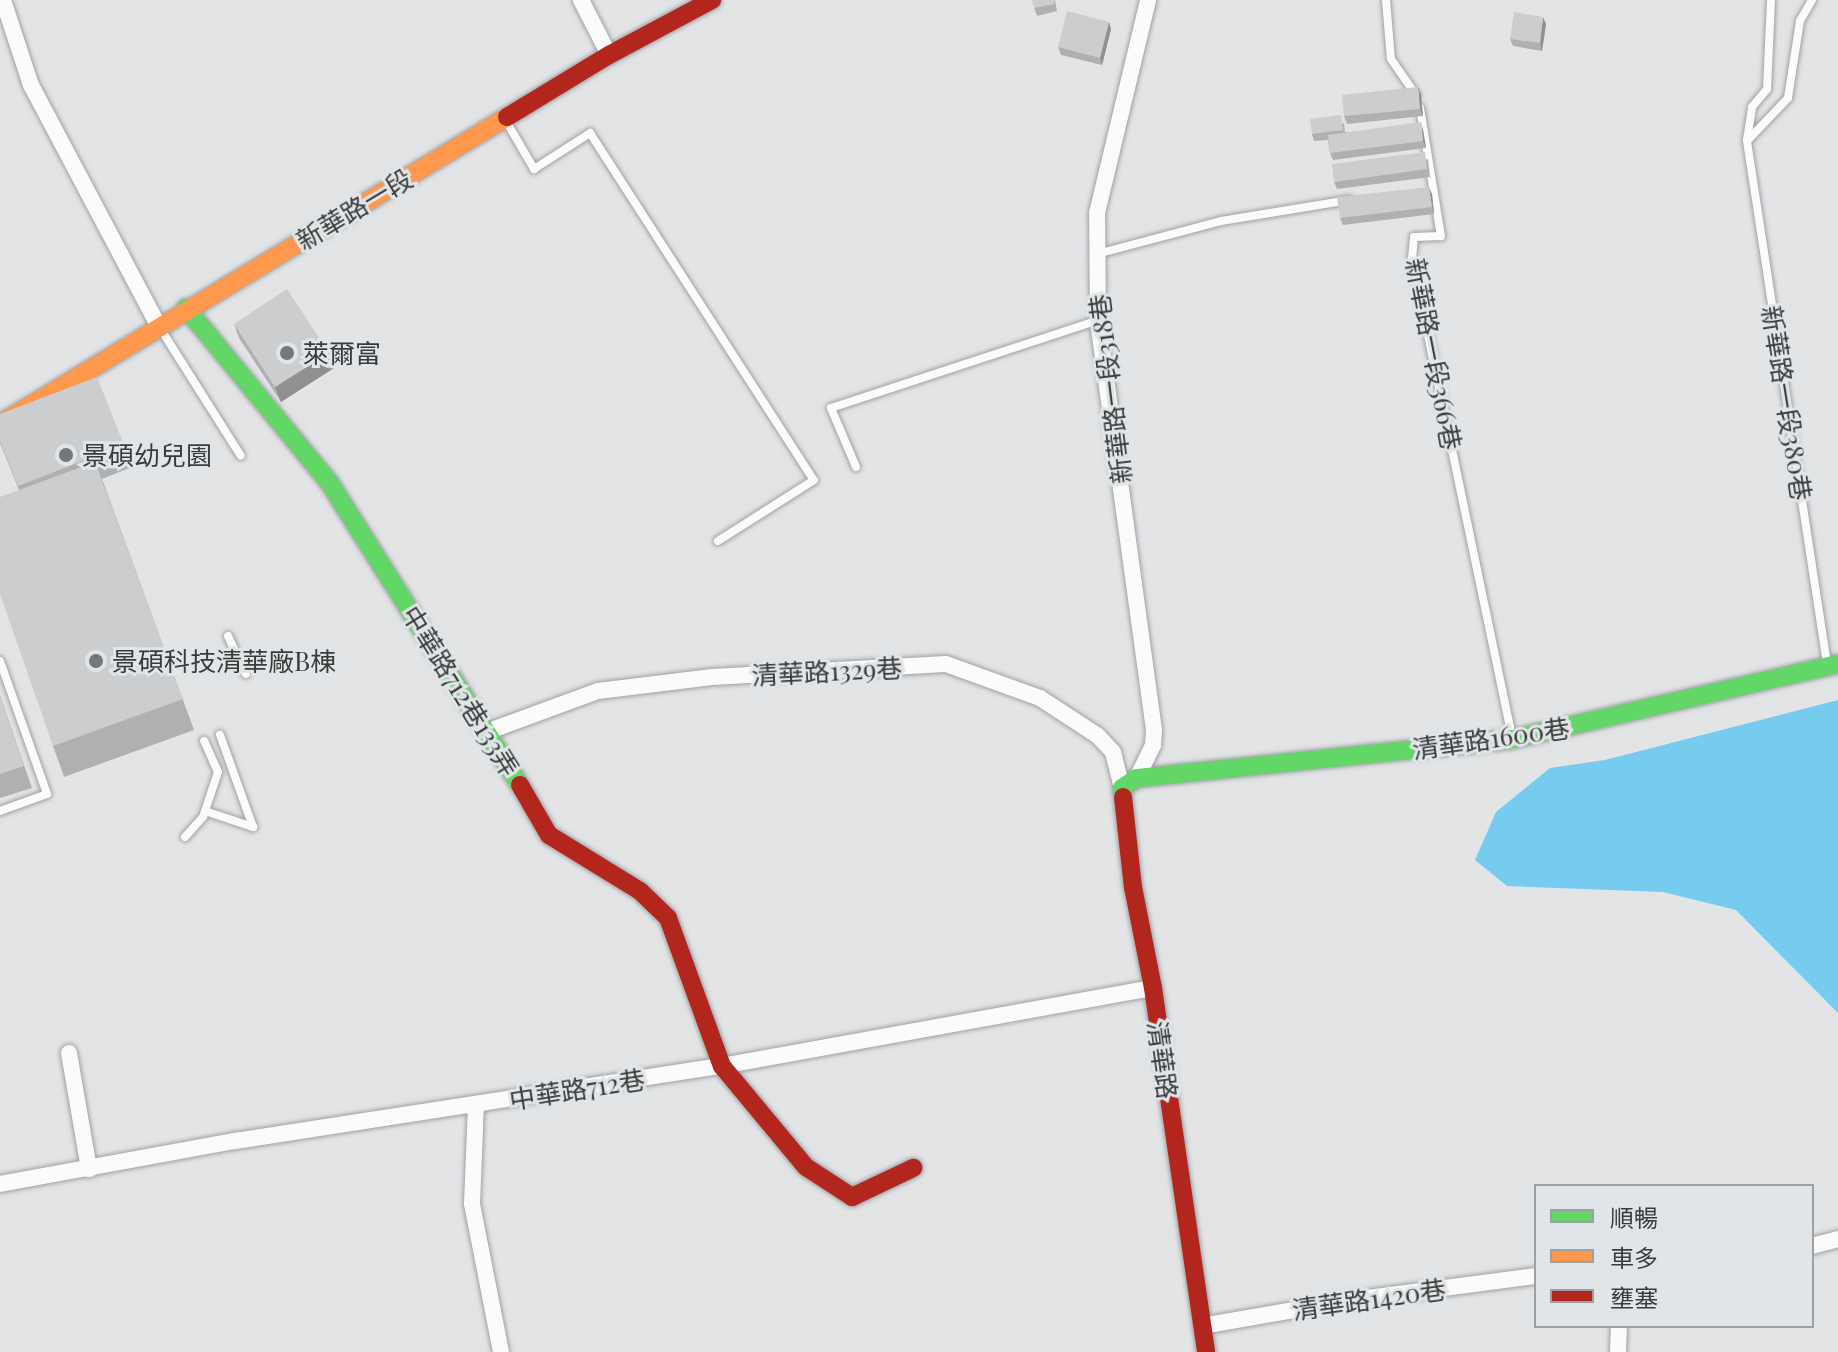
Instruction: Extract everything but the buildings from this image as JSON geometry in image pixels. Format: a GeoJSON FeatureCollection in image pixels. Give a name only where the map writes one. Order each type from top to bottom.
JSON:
{"type":"FeatureCollection","features":[{"type":"Feature","properties":{"kind":"street"},"geometry":{"type":"LineString","coordinates":[[3,0],[31,85],[158,325]]}},
{"type":"Feature","properties":{"kind":"street"},"geometry":{"type":"LineString","coordinates":[[581,0],[609,55]]}},
{"type":"Feature","properties":{"kind":"street","name":"新華路一段"},"geometry":{"type":"LineString","coordinates":[[0,424],[186,308],[505,120],[609,55],[712,0]]}},
{"type":"Feature","properties":{"kind":"street","name":"新華路一段318巷"},"geometry":{"type":"LineString","coordinates":[[1130,783],[1153,745],[1154,730],[1098,320],[1097,213],[1148,0]]}},
{"type":"Feature","properties":{"kind":"street","name":"中華路712巷133弄"},"geometry":{"type":"LineString","coordinates":[[186,308],[329,482],[489,731],[549,835],[640,891],[668,918],[722,1066],[806,1167],[852,1197],[913,1168]]}},
{"type":"Feature","properties":{"kind":"street","name":"清華路1329巷"},"geometry":{"type":"LineString","coordinates":[[489,731],[598,691],[712,677],[946,664],[1040,698],[1098,736],[1113,752],[1130,783]]}},
{"type":"Feature","properties":{"kind":"street","name":"清華路1600巷"},"geometry":{"type":"LineString","coordinates":[[1130,783],[1513,739],[1833,664]]}},
{"type":"Feature","properties":{"kind":"street","name":"清華路"},"geometry":{"type":"LineString","coordinates":[[1130,783],[1133,887],[1153,988],[1206,1352]]}},
{"type":"Feature","properties":{"kind":"street","name":"中華路712巷"},"geometry":{"type":"LineString","coordinates":[[0,1184],[235,1141],[722,1066],[1153,988]]}},
{"type":"Feature","properties":{"kind":"street"},"geometry":{"type":"LineString","coordinates":[[69,1053],[89,1169]]}},
{"type":"Feature","properties":{"kind":"street"},"geometry":{"type":"LineString","coordinates":[[476,1104],[472,1204],[501,1352]]}},
{"type":"Feature","properties":{"kind":"street"},"geometry":{"type":"LineString","coordinates":[[1814,1245],[1838,1239]]}},
{"type":"Feature","properties":{"kind":"street","name":"清華路1420巷"},"geometry":{"type":"LineString","coordinates":[[1202,1326],[1345,1301],[1534,1276]]}},
{"type":"Feature","properties":{"kind":"street"},"geometry":{"type":"LineString","coordinates":[[1618,1352],[1619,1328]]}},
{"type":"Feature","properties":{"kind":"lane","name":"新華路一段366巷"},"geometry":{"type":"LineString","coordinates":[[1386,0],[1391,59],[1419,100],[1441,236],[1414,237],[1412,258],[1513,739]]}},
{"type":"Feature","properties":{"kind":"lane","name":"新華路一段380巷"},"geometry":{"type":"LineString","coordinates":[[1771,0],[1767,89],[1752,107],[1747,141],[1833,664]]}},
{"type":"Feature","properties":{"kind":"lane"},"geometry":{"type":"LineString","coordinates":[[1747,141],[1788,98],[1800,21],[1812,0]]}},
{"type":"Feature","properties":{"kind":"lane"},"geometry":{"type":"LineString","coordinates":[[505,120],[534,169],[590,133],[814,480],[718,541]]}},
{"type":"Feature","properties":{"kind":"lane"},"geometry":{"type":"LineString","coordinates":[[1409,128],[1423,126]]}},
{"type":"Feature","properties":{"kind":"lane"},"geometry":{"type":"LineString","coordinates":[[1417,188],[1433,186]]}},
{"type":"Feature","properties":{"kind":"lane"},"geometry":{"type":"LineString","coordinates":[[1097,254],[1221,221],[1357,199]]}},
{"type":"Feature","properties":{"kind":"lane"},"geometry":{"type":"LineString","coordinates":[[856,467],[831,408],[1098,320]]}},
{"type":"Feature","properties":{"kind":"lane"},"geometry":{"type":"LineString","coordinates":[[158,325],[241,456]]}},
{"type":"Feature","properties":{"kind":"lane"},"geometry":{"type":"LineString","coordinates":[[228,636],[246,674]]}},
{"type":"Feature","properties":{"kind":"lane"},"geometry":{"type":"LineString","coordinates":[[0,661],[47,794],[0,811]]}},
{"type":"Feature","properties":{"kind":"lane"},"geometry":{"type":"LineString","coordinates":[[205,811],[253,827],[220,735]]}},
{"type":"Feature","properties":{"kind":"lane"},"geometry":{"type":"LineString","coordinates":[[185,837],[205,811],[218,772],[204,741]]}},
{"type":"Feature","properties":{"kind":"water"},"geometry":{"type":"Polygon","coordinates":[[[1838,700],[1838,1013],[1736,910],[1663,892],[1507,886],[1475,860],[1496,812],[1550,768],[1605,760],[1838,700]]]}},
{"type":"Feature","properties":{"kind":"traffic: fast"},"geometry":{"type":"LineString","coordinates":[[186,308],[329,482],[520,785]]}},
{"type":"Feature","properties":{"kind":"traffic: fast"},"geometry":{"type":"LineString","coordinates":[[1123,797],[1122,788],[1137,778],[1513,739],[1838,664]]}},
{"type":"Feature","properties":{"kind":"traffic: slow"},"geometry":{"type":"LineString","coordinates":[[0,424],[507,117]]}},
{"type":"Feature","properties":{"kind":"traffic: jam"},"geometry":{"type":"LineString","coordinates":[[507,117],[609,55],[712,0]]}},
{"type":"Feature","properties":{"kind":"traffic: jam"},"geometry":{"type":"LineString","coordinates":[[520,785],[549,835],[640,891],[668,918],[722,1066],[806,1167],[852,1197],[913,1168]]}},
{"type":"Feature","properties":{"kind":"traffic: jam"},"geometry":{"type":"LineString","coordinates":[[1123,797],[1133,887],[1153,988],[1206,1352]]}},
{"type":"Feature","properties":{"kind":"place","name":"萊爾富"},"geometry":{"type":"Point","coordinates":[287,353]}},
{"type":"Feature","properties":{"kind":"place","name":"景碩幼兒園"},"geometry":{"type":"Point","coordinates":[66,455]}},
{"type":"Feature","properties":{"kind":"place","name":"景碩科技清華廠B棟"},"geometry":{"type":"Point","coordinates":[96,661]}}]}
